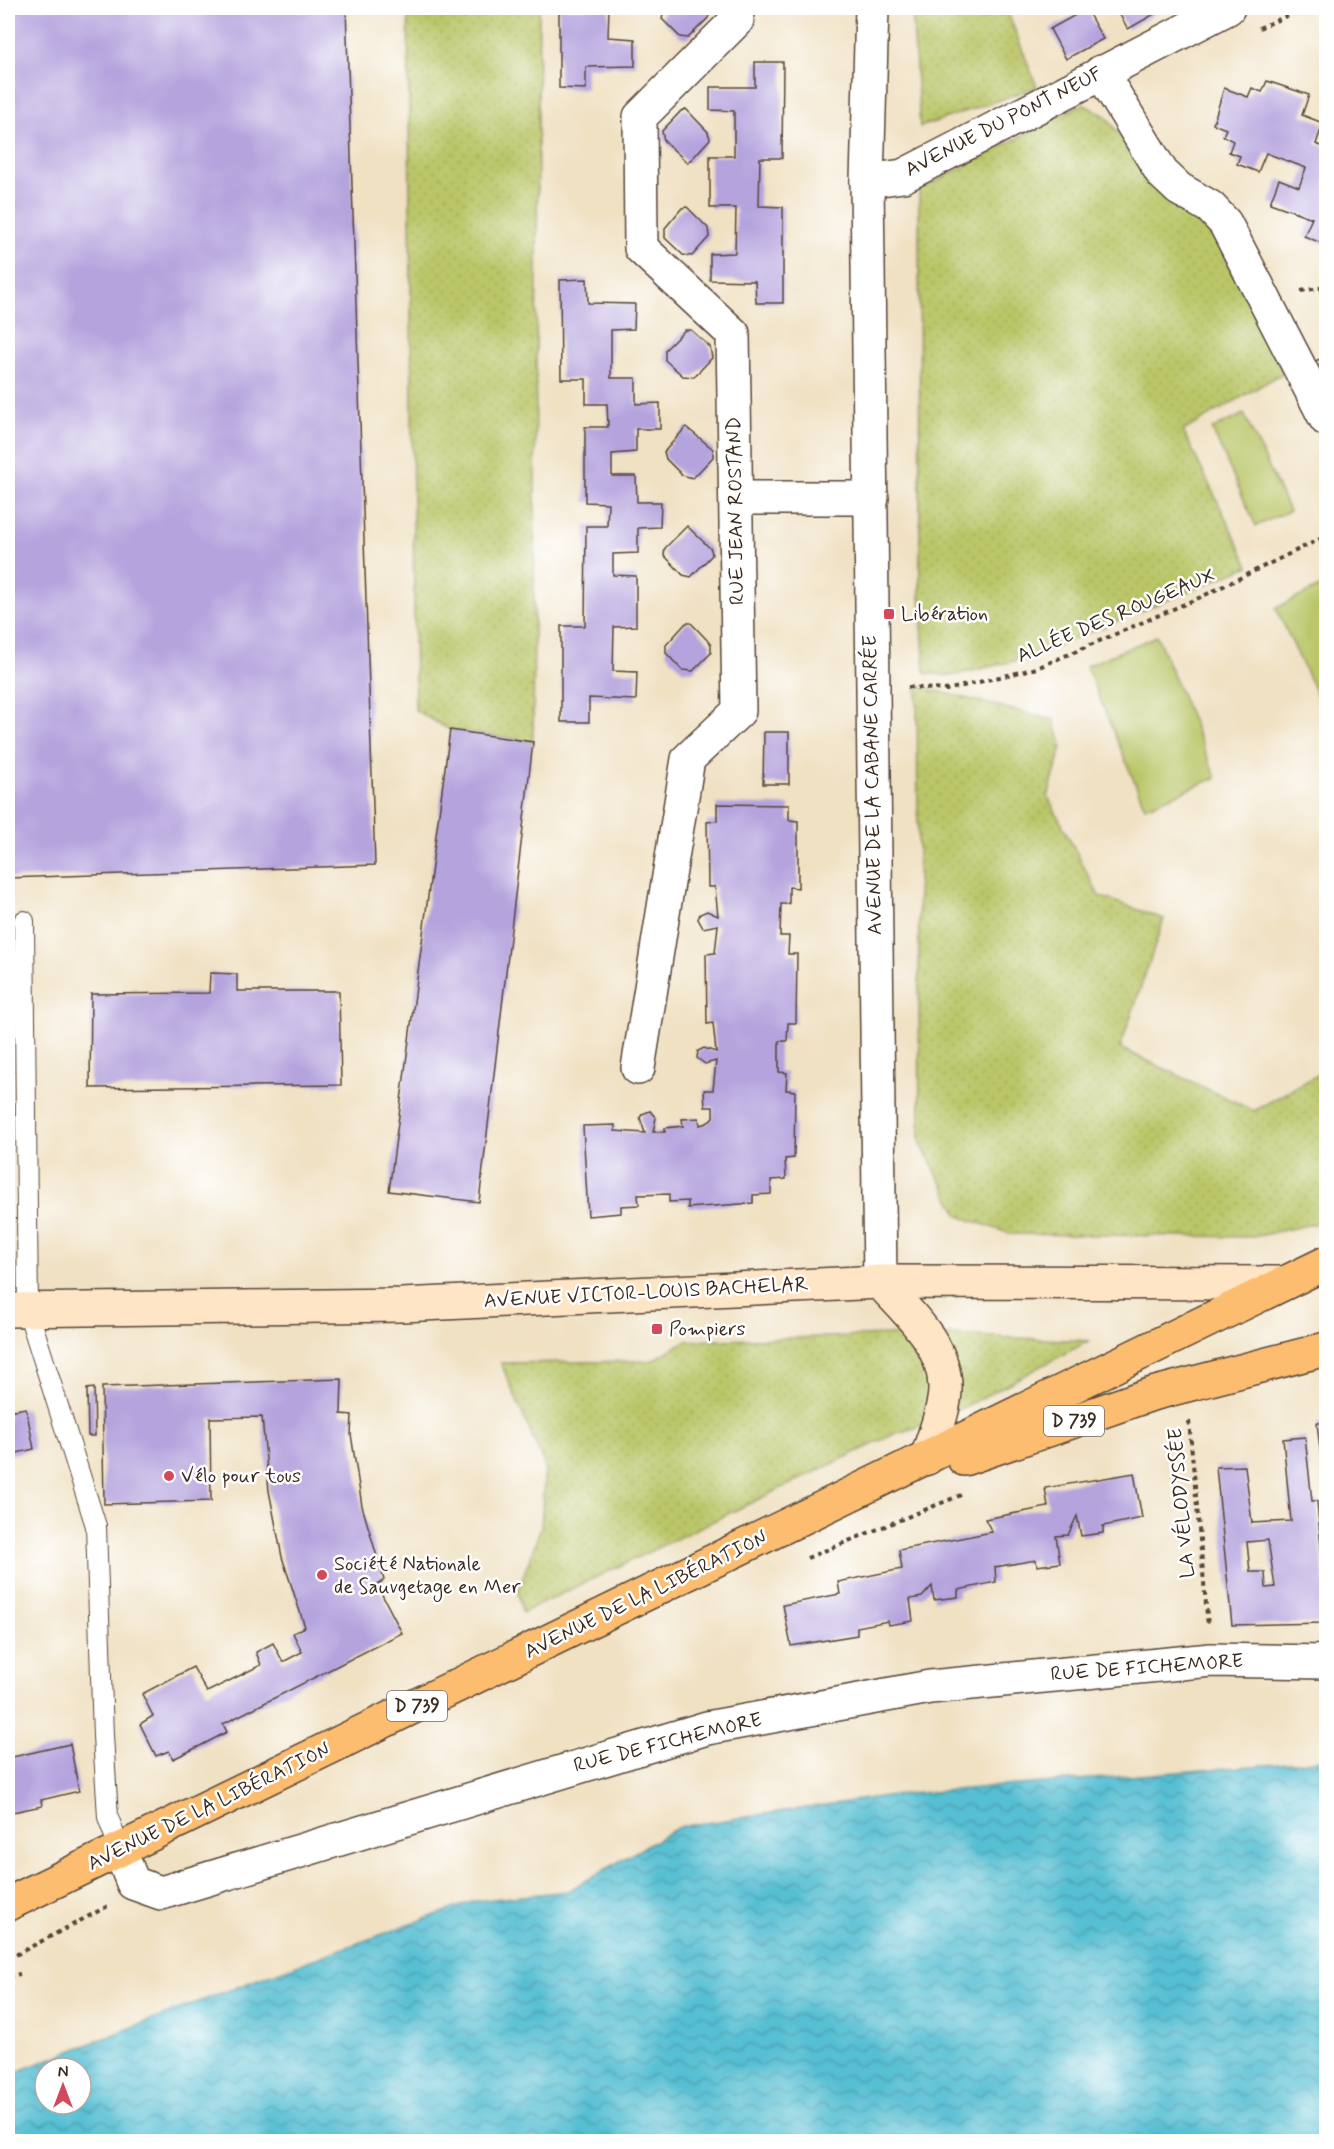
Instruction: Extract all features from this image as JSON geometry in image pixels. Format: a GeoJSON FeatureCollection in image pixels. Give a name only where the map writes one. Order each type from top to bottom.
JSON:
{"type":"FeatureCollection","features":[{"type":"Feature","properties":{"kind":"main road","name":"D 739"},"geometry":{"type":"LineString","coordinates":[[1284,1283],[1326,1263]]}},
{"type":"Feature","properties":{"kind":"main road","name":"AVENUE VICTOR-LOUIS BACHELAR"},"geometry":{"type":"LineString","coordinates":[[18,1310],[402,1305],[880,1282],[1284,1283]]}},
{"type":"Feature","properties":{"kind":"main road"},"geometry":{"type":"LineString","coordinates":[[880,1282],[926,1334],[940,1364],[945,1390],[927,1458]]}},
{"type":"Feature","properties":{"kind":"main road","name":"D 739"},"geometry":{"type":"LineString","coordinates":[[1284,1283],[1326,1282]]}},
{"type":"Feature","properties":{"kind":"main road","name":"AVENUE DE LA LIBÉRATION"},"geometry":{"type":"LineString","coordinates":[[8,1904],[1284,1283]]}},
{"type":"Feature","properties":{"kind":"main road","name":"D 739"},"geometry":{"type":"LineString","coordinates":[[827,1507],[1152,1394],[1326,1348]]}},
{"type":"Feature","properties":{"kind":"street","name":"RUE JEAN ROSTAND"},"geometry":{"type":"LineString","coordinates":[[638,1068],[688,759],[739,711],[733,334],[641,248],[640,117],[737,21],[736,8]]}},
{"type":"Feature","properties":{"kind":"street"},"geometry":{"type":"LineString","coordinates":[[867,181],[872,8]]}},
{"type":"Feature","properties":{"kind":"street","name":"AVENUE DU PONT NEUF"},"geometry":{"type":"LineString","coordinates":[[867,181],[903,176],[1228,8]]}},
{"type":"Feature","properties":{"kind":"street"},"geometry":{"type":"LineString","coordinates":[[1101,72],[1162,173],[1179,189],[1210,207],[1225,223],[1326,419]]}},
{"type":"Feature","properties":{"kind":"street","name":"AVENUE DE LA CABANE CARRÉE"},"geometry":{"type":"LineString","coordinates":[[867,181],[872,498],[871,686],[880,1282]]}},
{"type":"Feature","properties":{"kind":"street"},"geometry":{"type":"LineString","coordinates":[[736,498],[872,498]]}},
{"type":"Feature","properties":{"kind":"street","name":"RUE DE FICHEMORE"},"geometry":{"type":"LineString","coordinates":[[144,1887],[161,1893],[707,1728],[930,1687],[1211,1660],[1326,1662]]}},
{"type":"Feature","properties":{"kind":"street"},"geometry":{"type":"LineString","coordinates":[[120,1850],[133,1883],[144,1887]]}},
{"type":"Feature","properties":{"kind":"lane"},"geometry":{"type":"LineString","coordinates":[[24,921],[18,1310],[96,1526],[108,1817],[120,1850]]}},
{"type":"Feature","properties":{"kind":"path","name":"ALLÉE DES ROUGEAUX"},"geometry":{"type":"LineString","coordinates":[[871,686],[946,690],[1037,668],[1201,597],[1326,536]]}},
{"type":"Feature","properties":{"kind":"path","name":"LA VÉLODYSSÉE"},"geometry":{"type":"LineString","coordinates":[[1188,1414],[1211,1660]]}},
{"type":"Feature","properties":{"kind":"path"},"geometry":{"type":"LineString","coordinates":[[806,1559],[968,1492]]}},
{"type":"Feature","properties":{"kind":"path"},"geometry":{"type":"LineString","coordinates":[[8,1959],[144,1887]]}},
{"type":"Feature","properties":{"kind":"path"},"geometry":{"type":"LineString","coordinates":[[8,1976],[20,1974]]}},
{"type":"Feature","properties":{"kind":"green space"},"geometry":{"type":"Polygon","coordinates":[[[408,8],[539,8],[533,742],[450,730],[415,710],[408,8]]]}},
{"type":"Feature","properties":{"kind":"green space"},"geometry":{"type":"Polygon","coordinates":[[[912,8],[1006,8],[1037,87],[920,127],[912,8]]]}},
{"type":"Feature","properties":{"kind":"green space"},"geometry":{"type":"Polygon","coordinates":[[[1082,104],[1106,116],[1162,196],[1214,231],[1283,373],[1183,431],[1249,566],[1030,657],[951,676],[925,673],[920,595],[919,190],[1082,104]]]}},
{"type":"Feature","properties":{"kind":"green space"},"geometry":{"type":"Polygon","coordinates":[[[1244,414],[1289,511],[1256,526],[1212,429],[1244,414]]]}},
{"type":"Feature","properties":{"kind":"green space"},"geometry":{"type":"Polygon","coordinates":[[[1326,584],[1326,701],[1321,704],[1276,608],[1326,584]]]}},
{"type":"Feature","properties":{"kind":"green space"},"geometry":{"type":"Polygon","coordinates":[[[1157,636],[1216,778],[1145,807],[1086,666],[1157,636]]]}},
{"type":"Feature","properties":{"kind":"green space"},"geometry":{"type":"Polygon","coordinates":[[[917,686],[1054,720],[1062,747],[1048,797],[1099,896],[1164,919],[1120,1048],[1254,1111],[1326,1070],[1326,1221],[1253,1237],[1011,1234],[959,1216],[920,1142],[917,686]]]}},
{"type":"Feature","properties":{"kind":"green space"},"geometry":{"type":"Polygon","coordinates":[[[926,1334],[1089,1341],[938,1421],[894,1434],[522,1613],[518,1591],[541,1527],[545,1467],[501,1363],[651,1361],[686,1341],[926,1334]]]}},
{"type":"Feature","properties":{"kind":"water"},"geometry":{"type":"Polygon","coordinates":[[[1326,1760],[1326,2141],[8,2141],[8,2075],[33,2065],[33,2116],[93,2116],[93,2056],[58,2056],[261,1978],[475,1901],[568,1891],[679,1827],[893,1795],[1326,1760]]]}},
{"type":"Feature","properties":{"kind":"building"},"geometry":{"type":"Polygon","coordinates":[[[8,8],[346,8],[375,865],[8,878],[8,8]]]}},
{"type":"Feature","properties":{"kind":"building"},"geometry":{"type":"Polygon","coordinates":[[[559,8],[609,8],[608,37],[635,39],[635,66],[586,67],[586,89],[559,88],[559,8]]]}},
{"type":"Feature","properties":{"kind":"building"},"geometry":{"type":"Polygon","coordinates":[[[664,8],[705,8],[710,12],[708,18],[688,38],[680,37],[662,19],[664,8]]]}},
{"type":"Feature","properties":{"kind":"building"},"geometry":{"type":"Polygon","coordinates":[[[1116,8],[1165,8],[1128,29],[1116,8]]]}},
{"type":"Feature","properties":{"kind":"building"},"geometry":{"type":"Polygon","coordinates":[[[1086,9],[1103,39],[1066,59],[1050,29],[1086,9]]]}},
{"type":"Feature","properties":{"kind":"building"},"geometry":{"type":"Polygon","coordinates":[[[755,62],[783,62],[782,158],[760,158],[759,206],[783,207],[783,303],[756,303],[755,281],[710,280],[710,254],[735,253],[736,208],[710,208],[710,156],[734,156],[734,111],[710,110],[710,87],[755,87],[755,62]]]}},
{"type":"Feature","properties":{"kind":"building"},"geometry":{"type":"Polygon","coordinates":[[[1267,81],[1309,95],[1302,115],[1323,123],[1316,144],[1326,148],[1326,245],[1304,236],[1312,218],[1270,203],[1279,179],[1299,187],[1306,168],[1266,153],[1258,172],[1237,164],[1240,156],[1229,152],[1233,141],[1223,136],[1226,129],[1213,124],[1224,88],[1248,97],[1252,88],[1262,92],[1267,81]]]}},
{"type":"Feature","properties":{"kind":"building"},"geometry":{"type":"Polygon","coordinates":[[[686,109],[708,132],[710,139],[688,163],[664,141],[662,131],[681,111],[686,109]]]}},
{"type":"Feature","properties":{"kind":"building"},"geometry":{"type":"Polygon","coordinates":[[[687,207],[708,228],[709,237],[692,256],[683,255],[665,238],[665,228],[682,208],[687,207]]]}},
{"type":"Feature","properties":{"kind":"building"},"geometry":{"type":"Polygon","coordinates":[[[587,279],[588,303],[635,304],[634,329],[611,330],[611,378],[636,378],[636,404],[660,403],[660,429],[636,429],[636,452],[612,454],[612,476],[636,476],[637,502],[661,502],[660,527],[638,528],[638,553],[613,554],[613,575],[636,576],[636,626],[614,627],[613,671],[637,672],[636,700],[589,698],[589,722],[561,722],[561,626],[585,626],[586,526],[607,526],[608,503],[585,502],[585,427],[608,427],[607,404],[586,404],[586,379],[561,379],[560,280],[587,279]]]}},
{"type":"Feature","properties":{"kind":"building"},"geometry":{"type":"Polygon","coordinates":[[[685,330],[691,330],[710,347],[712,358],[694,377],[683,376],[665,360],[665,350],[685,330]]]}},
{"type":"Feature","properties":{"kind":"building"},"geometry":{"type":"Polygon","coordinates":[[[1326,356],[1326,395],[1311,363],[1326,356]]]}},
{"type":"Feature","properties":{"kind":"building"},"geometry":{"type":"Polygon","coordinates":[[[686,427],[713,449],[713,457],[693,478],[682,475],[666,459],[664,452],[686,427]]]}},
{"type":"Feature","properties":{"kind":"building"},"geometry":{"type":"Polygon","coordinates":[[[687,526],[711,549],[712,555],[691,577],[683,575],[664,555],[665,548],[687,526]]]}},
{"type":"Feature","properties":{"kind":"building"},"geometry":{"type":"Polygon","coordinates":[[[686,623],[691,623],[711,644],[711,653],[693,671],[682,670],[666,653],[666,645],[686,623]]]}},
{"type":"Feature","properties":{"kind":"building"},"geometry":{"type":"Polygon","coordinates":[[[450,730],[533,742],[479,1202],[389,1191],[450,730]]]}},
{"type":"Feature","properties":{"kind":"building"},"geometry":{"type":"Polygon","coordinates":[[[764,732],[789,732],[789,784],[763,784],[764,732]]]}},
{"type":"Feature","properties":{"kind":"building"},"geometry":{"type":"Polygon","coordinates":[[[717,804],[789,805],[789,820],[798,821],[798,888],[789,887],[789,904],[781,904],[780,936],[789,936],[788,954],[797,954],[796,1023],[788,1023],[787,1041],[779,1041],[779,1072],[787,1073],[786,1090],[795,1091],[794,1158],[785,1159],[786,1179],[771,1180],[771,1194],[753,1195],[753,1203],[688,1208],[688,1201],[669,1202],[669,1194],[638,1195],[639,1205],[621,1206],[621,1213],[588,1216],[583,1126],[615,1125],[615,1131],[645,1133],[640,1118],[642,1114],[650,1111],[656,1118],[653,1132],[665,1132],[665,1128],[683,1126],[682,1119],[699,1118],[700,1125],[707,1123],[713,1117],[713,1107],[705,1107],[704,1090],[713,1090],[716,1061],[705,1064],[697,1058],[698,1051],[704,1048],[716,1052],[713,1023],[707,1024],[706,954],[715,953],[718,925],[703,928],[698,919],[700,914],[707,911],[718,916],[715,887],[708,887],[707,822],[717,821],[717,804]]]}},
{"type":"Feature","properties":{"kind":"building"},"geometry":{"type":"Polygon","coordinates":[[[210,973],[237,974],[237,991],[339,991],[341,1085],[90,1088],[91,994],[209,993],[210,973]]]}},
{"type":"Feature","properties":{"kind":"building"},"geometry":{"type":"Polygon","coordinates":[[[342,1379],[341,1414],[352,1415],[351,1434],[362,1506],[384,1580],[377,1585],[402,1633],[223,1724],[227,1732],[200,1746],[173,1759],[169,1751],[156,1756],[140,1724],[153,1716],[142,1694],[193,1667],[207,1692],[261,1665],[256,1652],[273,1643],[283,1662],[302,1652],[293,1633],[305,1627],[282,1557],[269,1491],[262,1417],[210,1418],[211,1501],[104,1504],[102,1387],[342,1379]]]}},
{"type":"Feature","properties":{"kind":"building"},"geometry":{"type":"Polygon","coordinates":[[[94,1388],[95,1436],[88,1436],[87,1389],[94,1388]]]}},
{"type":"Feature","properties":{"kind":"building"},"geometry":{"type":"Polygon","coordinates":[[[26,1408],[34,1449],[8,1455],[8,1411],[26,1408]]]}},
{"type":"Feature","properties":{"kind":"building"},"geometry":{"type":"Polygon","coordinates":[[[1317,1423],[1326,1423],[1326,1493],[1325,1493],[1317,1423]]]}},
{"type":"Feature","properties":{"kind":"building"},"geometry":{"type":"Polygon","coordinates":[[[1305,1437],[1312,1501],[1317,1501],[1324,1581],[1326,1581],[1326,1623],[1232,1625],[1216,1467],[1245,1466],[1252,1523],[1291,1521],[1283,1439],[1305,1437]],[[1268,1540],[1247,1542],[1250,1572],[1265,1572],[1266,1588],[1275,1587],[1268,1540]]]}},
{"type":"Feature","properties":{"kind":"building"},"geometry":{"type":"Polygon","coordinates":[[[1134,1473],[1142,1518],[1103,1526],[1103,1533],[1081,1536],[1077,1516],[1068,1535],[1056,1536],[1060,1563],[1037,1566],[1036,1560],[995,1567],[996,1582],[958,1590],[958,1597],[934,1600],[932,1586],[922,1597],[910,1599],[913,1621],[889,1625],[888,1621],[857,1627],[857,1635],[791,1646],[783,1605],[840,1594],[838,1582],[902,1569],[899,1550],[992,1532],[985,1519],[1048,1507],[1045,1488],[1134,1473]]]}},
{"type":"Feature","properties":{"kind":"building"},"geometry":{"type":"Polygon","coordinates":[[[70,1744],[79,1791],[41,1800],[42,1806],[8,1813],[8,1786],[11,1785],[8,1758],[70,1744]]]}},
{"type":"Feature","properties":{"kind":"place","name":"Libération"},"geometry":{"type":"Point","coordinates":[889,614]}},
{"type":"Feature","properties":{"kind":"place","name":"Pompiers"},"geometry":{"type":"Point","coordinates":[657,1329]}},
{"type":"Feature","properties":{"kind":"place","name":"Vélo pour tous"},"geometry":{"type":"Point","coordinates":[169,1476]}},
{"type":"Feature","properties":{"kind":"place","name":"Société Nationale de Sauvgetage en Mer"},"geometry":{"type":"Point","coordinates":[322,1575]}}]}
